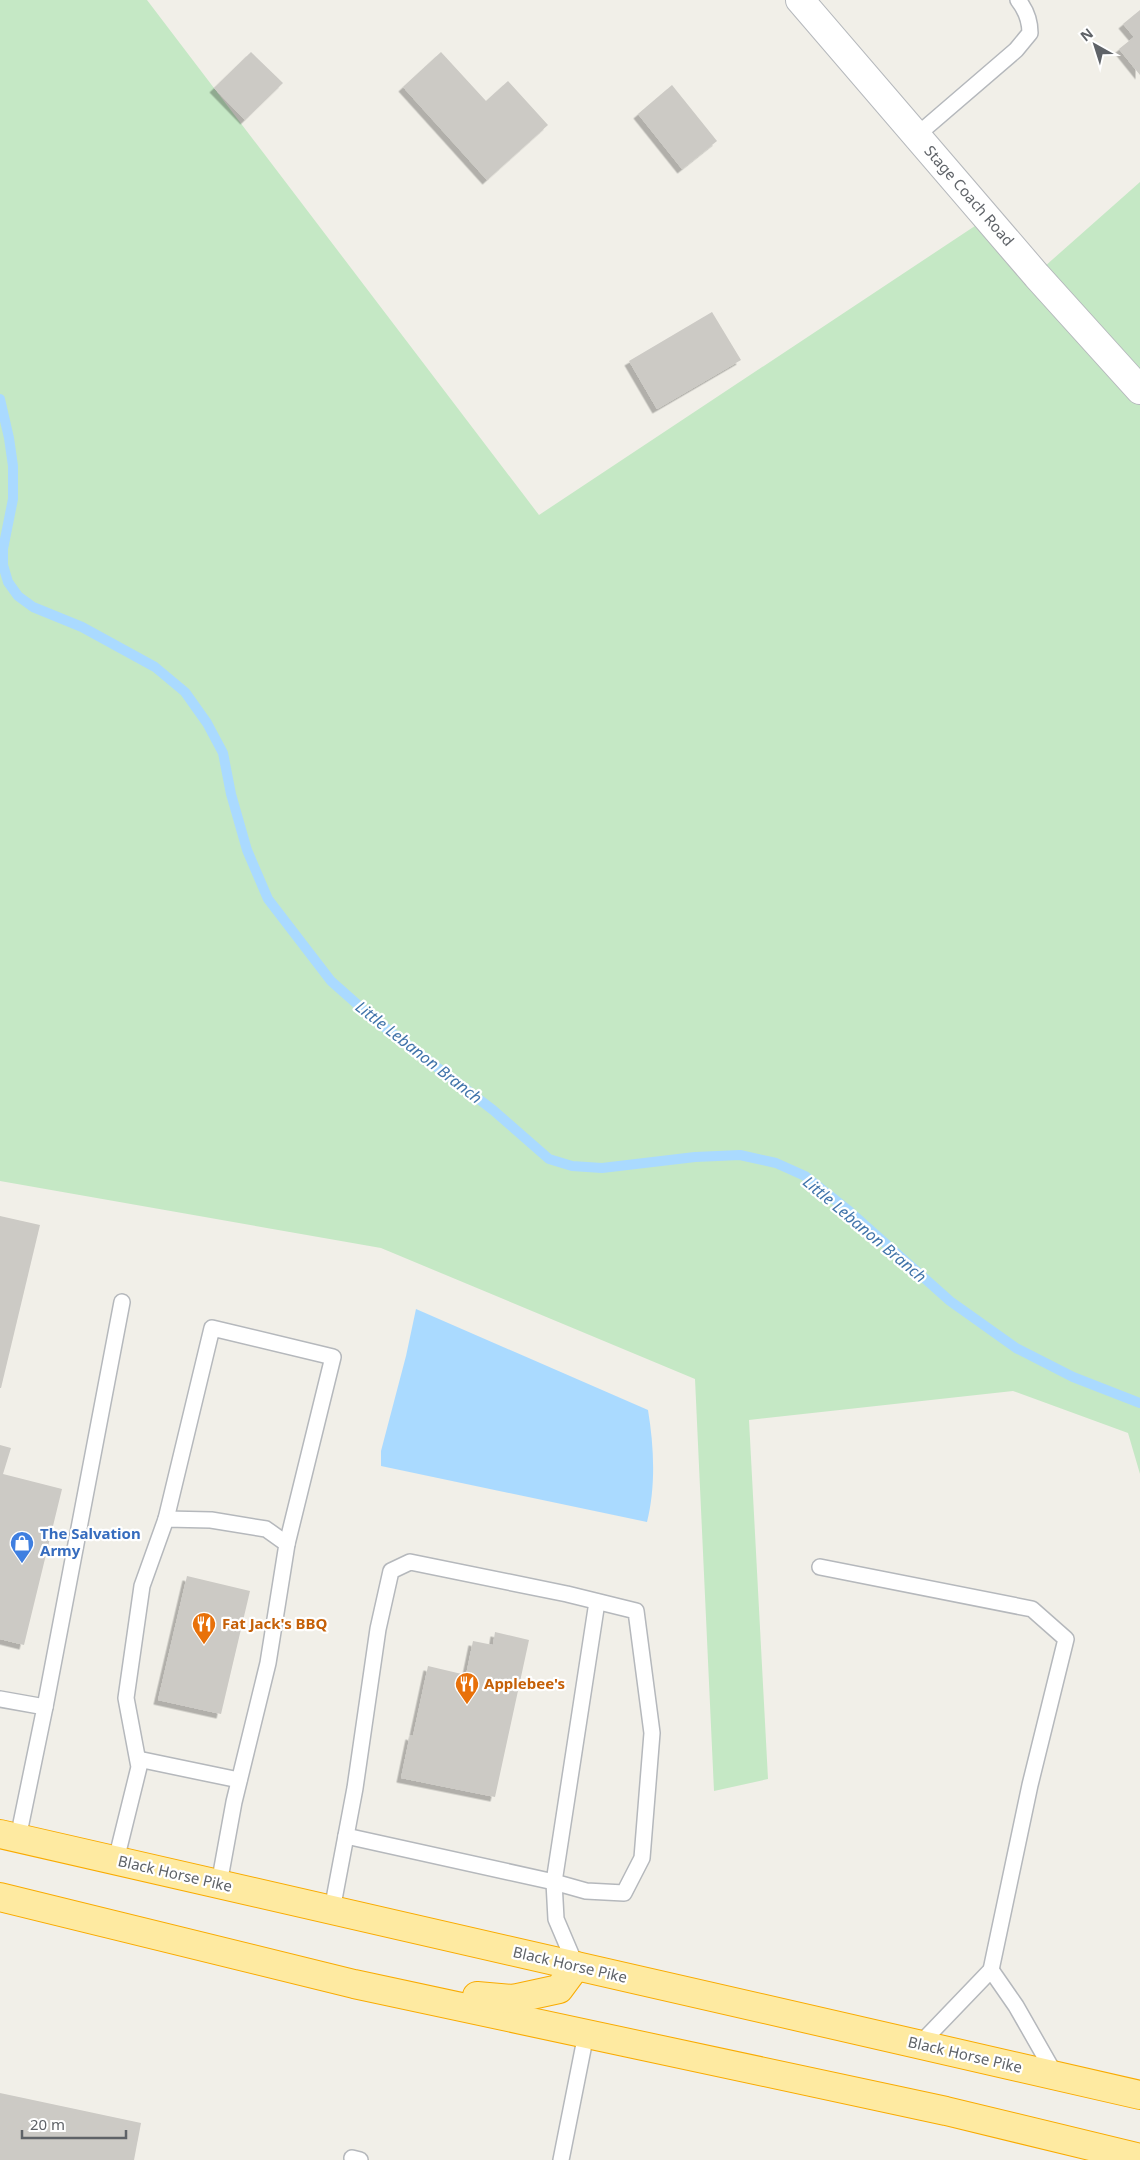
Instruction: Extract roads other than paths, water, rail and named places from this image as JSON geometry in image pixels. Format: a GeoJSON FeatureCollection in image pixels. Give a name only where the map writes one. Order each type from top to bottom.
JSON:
{"type":"FeatureCollection","features":[{"type":"Feature","properties":{"kind":"highway","name":"Black Horse Pike"},"geometry":{"type":"LineString","coordinates":[[9,1836],[1140,2095]]}},
{"type":"Feature","properties":{"kind":"highway"},"geometry":{"type":"LineString","coordinates":[[0,1897],[354,1984],[946,2111],[1140,2158]]}},
{"type":"Feature","properties":{"kind":"highway"},"geometry":{"type":"LineString","coordinates":[[354,1984],[513,1999],[559,1989],[576,1966]]}},
{"type":"Feature","properties":{"kind":"street","name":"Stage Coach Road"},"geometry":{"type":"LineString","coordinates":[[811,4],[916,136],[1037,276],[1140,390]]}},
{"type":"Feature","properties":{"kind":"lane"},"geometry":{"type":"LineString","coordinates":[[916,136],[1016,50],[1030,34],[1030,24],[1024,6],[1018,0]]}},
{"type":"Feature","properties":{"kind":"lane"},"geometry":{"type":"LineString","coordinates":[[9,1836],[46,1707],[122,1302]]}},
{"type":"Feature","properties":{"kind":"lane"},"geometry":{"type":"LineString","coordinates":[[116,1860],[139,1767],[126,1698],[142,1586],[166,1519],[212,1328],[333,1357],[287,1544],[268,1663],[239,1780],[219,1884]]}},
{"type":"Feature","properties":{"kind":"lane"},"geometry":{"type":"LineString","coordinates":[[166,1519],[211,1520],[266,1529],[287,1544]]}},
{"type":"Feature","properties":{"kind":"lane"},"geometry":{"type":"LineString","coordinates":[[332,1910],[355,1788],[378,1629],[391,1571],[410,1562],[636,1611],[652,1733],[642,1858],[624,1893],[586,1891],[554,1882],[346,1836]]}},
{"type":"Feature","properties":{"kind":"lane"},"geometry":{"type":"LineString","coordinates":[[820,1568],[1032,1609],[1066,1639],[1030,1785],[990,1970],[919,2045]]}},
{"type":"Feature","properties":{"kind":"lane"},"geometry":{"type":"LineString","coordinates":[[576,1966],[556,1919],[554,1882],[597,1602]]}},
{"type":"Feature","properties":{"kind":"lane"},"geometry":{"type":"LineString","coordinates":[[0,1699],[46,1707]]}},
{"type":"Feature","properties":{"kind":"lane"},"geometry":{"type":"LineString","coordinates":[[138,1759],[239,1780]]}},
{"type":"Feature","properties":{"kind":"lane"},"geometry":{"type":"LineString","coordinates":[[990,1970],[1016,2006],[1056,2076]]}},
{"type":"Feature","properties":{"kind":"lane"},"geometry":{"type":"LineString","coordinates":[[561,2160],[586,2034]]}},
{"type":"Feature","properties":{"kind":"water"},"geometry":{"type":"Polygon","coordinates":[[[416,1309],[648,1410],[652,1438],[653,1480],[647,1522],[381,1466],[381,1451],[406,1356],[416,1309]]]}},
{"type":"Feature","properties":{"kind":"waterway","name":"Little Lebanon Branch"},"geometry":{"type":"LineString","coordinates":[[0,399],[13,466],[13,499],[3,549],[3,565],[8,582],[18,596],[33,607],[82,627],[155,667],[185,692],[207,723],[223,753],[231,794],[247,850],[268,899],[331,981],[375,1020],[493,1110],[549,1159],[572,1166],[602,1168],[695,1157],[740,1155],[776,1163],[805,1176],[849,1211],[950,1301],[1016,1348],[1073,1377],[1140,1403]]}},
{"type":"Feature","properties":{"kind":"place","name":"The Salvation Army"},"geometry":{"type":"Point","coordinates":[22,1564]}},
{"type":"Feature","properties":{"kind":"place","name":"Fat Jack's BBQ"},"geometry":{"type":"Point","coordinates":[204,1645]}},
{"type":"Feature","properties":{"kind":"place","name":"Applebee's"},"geometry":{"type":"Point","coordinates":[467,1705]}}]}
